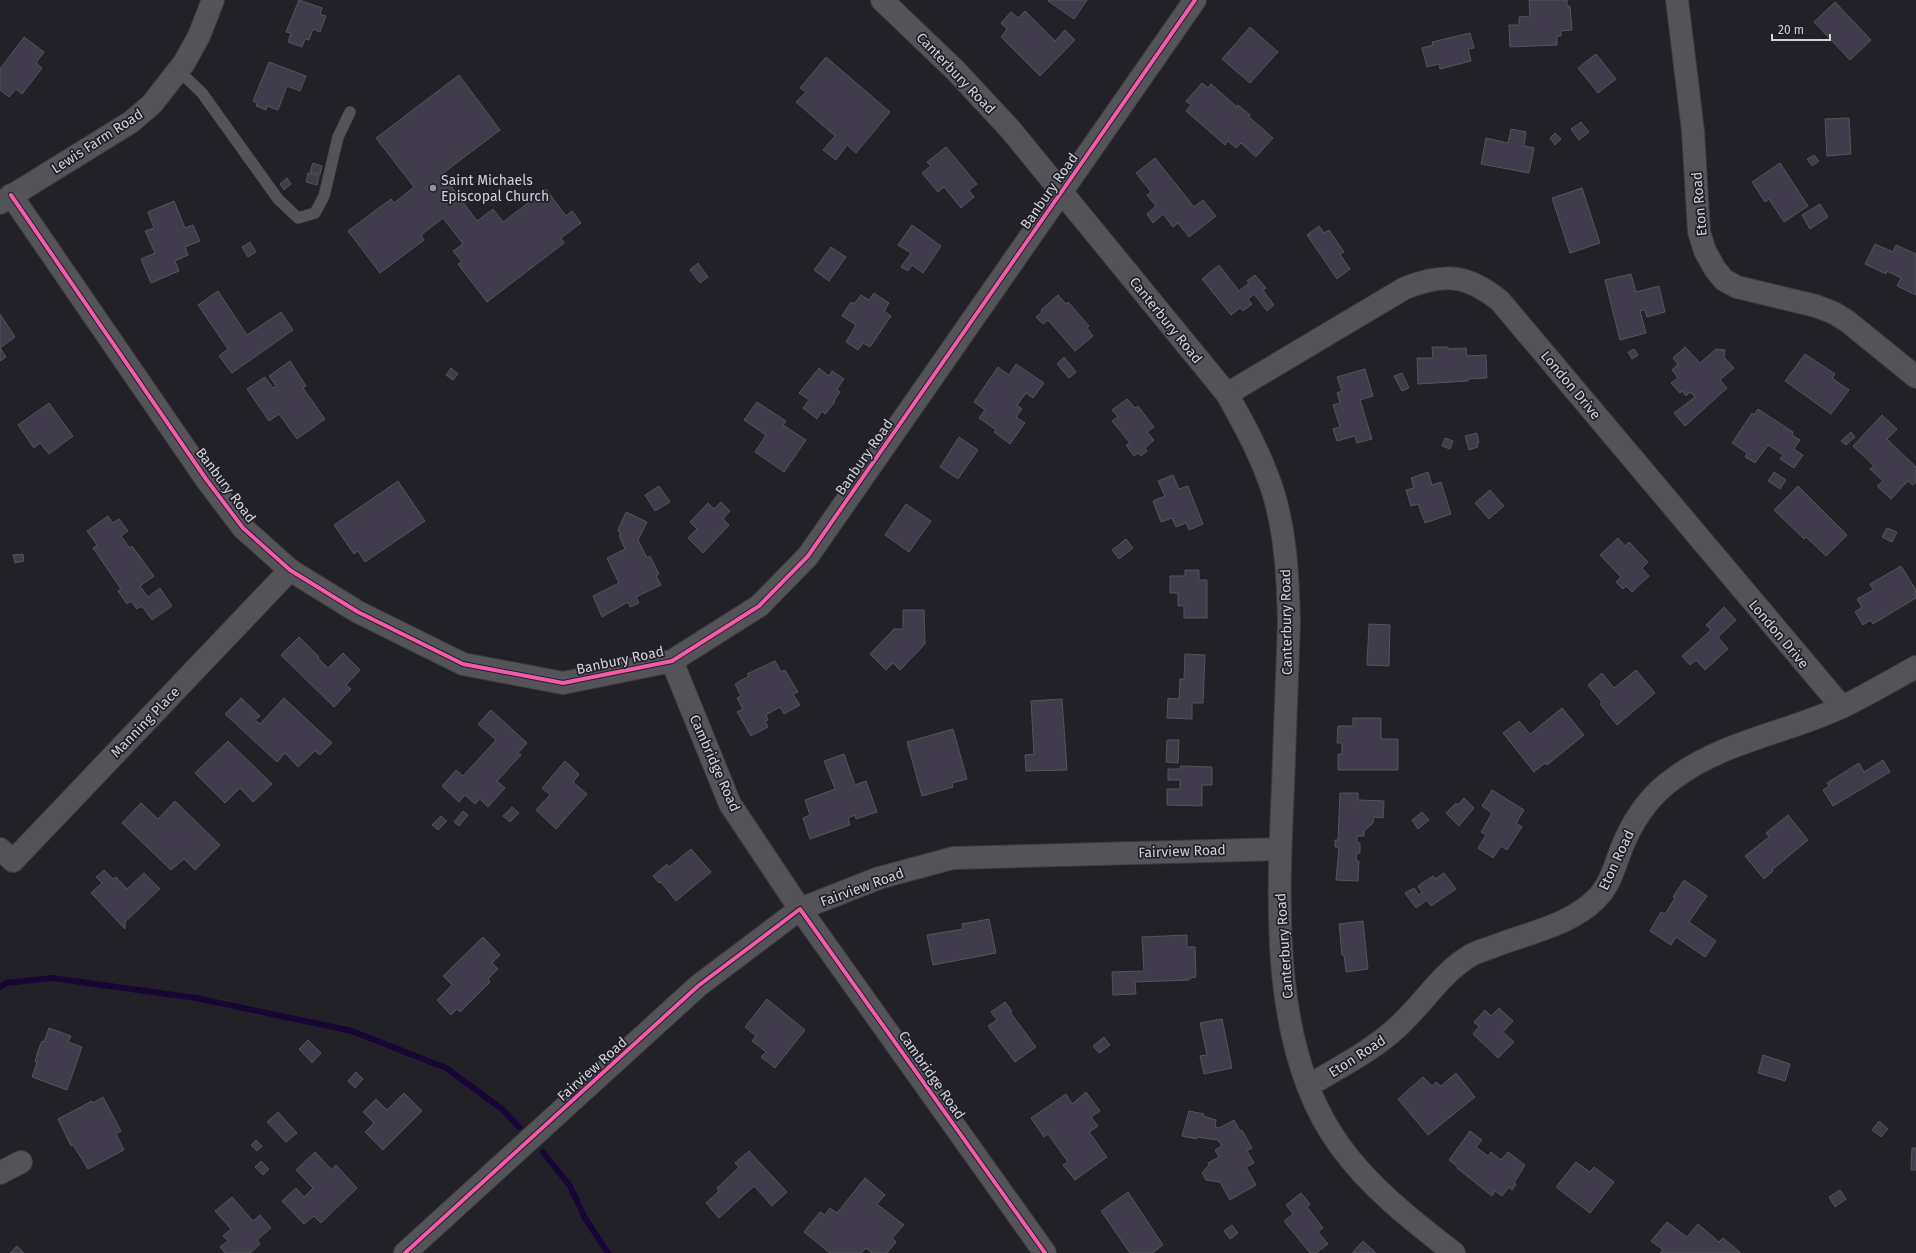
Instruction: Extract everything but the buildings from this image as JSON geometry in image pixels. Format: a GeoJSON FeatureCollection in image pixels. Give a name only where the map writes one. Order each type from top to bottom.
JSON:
{"type":"FeatureCollection","features":[{"type":"Feature","properties":{"kind":"street","name":"Lewis Farm Road"},"geometry":{"type":"LineString","coordinates":[[6,199],[131,122],[152,104],[178,70],[198,36],[213,0]]}},
{"type":"Feature","properties":{"kind":"street","name":"Canterbury Road"},"geometry":{"type":"LineString","coordinates":[[882,0],[955,70],[1005,123],[1227,394],[1246,429],[1263,466],[1274,495],[1285,555],[1289,622],[1280,849],[1284,969],[1290,1019],[1298,1054],[1308,1086],[1324,1120],[1340,1146],[1381,1194],[1454,1253]]}},
{"type":"Feature","properties":{"kind":"street","name":"Banbury Road"},"geometry":{"type":"LineString","coordinates":[[6,199],[243,528],[290,570],[358,612],[463,664],[563,683],[672,660],[759,606],[808,556],[1195,0]]}},
{"type":"Feature","properties":{"kind":"street","name":"Eton Road"},"geometry":{"type":"LineString","coordinates":[[1677,0],[1694,131],[1699,232],[1705,251],[1715,269],[1724,280],[1737,287],[1816,306],[1834,313],[1847,321],[1916,377]]}},
{"type":"Feature","properties":{"kind":"street","name":"London Drive"},"geometry":{"type":"LineString","coordinates":[[1227,394],[1405,288],[1422,282],[1438,279],[1456,278],[1470,281],[1486,290],[1500,301],[1842,707]]}},
{"type":"Feature","properties":{"kind":"street","name":"Manning Place"},"geometry":{"type":"LineString","coordinates":[[0,849],[13,861],[290,570]]}},
{"type":"Feature","properties":{"kind":"street","name":"Cambridge Road"},"geometry":{"type":"LineString","coordinates":[[672,660],[730,804],[800,910],[1045,1253]]}},
{"type":"Feature","properties":{"kind":"street","name":"Eton Road"},"geometry":{"type":"LineString","coordinates":[[1308,1086],[1370,1049],[1393,1032],[1454,967],[1470,955],[1557,924],[1580,912],[1596,899],[1606,886],[1626,838],[1640,812],[1655,793],[1675,777],[1702,761],[1734,746],[1842,707],[1916,667]]}},
{"type":"Feature","properties":{"kind":"street","name":"Fairview Road"},"geometry":{"type":"LineString","coordinates":[[405,1253],[698,986],[800,910],[879,878],[953,858],[1280,849]]}},
{"type":"Feature","properties":{"kind":"street"},"geometry":{"type":"LineString","coordinates":[[0,1174],[21,1162]]}},
{"type":"Feature","properties":{"kind":"lane"},"geometry":{"type":"LineString","coordinates":[[178,70],[202,93],[278,199],[298,218],[315,213],[324,196],[338,137],[350,112]]}},
{"type":"Feature","properties":{"kind":"waterway"},"geometry":{"type":"LineString","coordinates":[[0,987],[6,983],[52,978],[196,998],[352,1031],[446,1068],[502,1109],[519,1127]]}},
{"type":"Feature","properties":{"kind":"waterway"},"geometry":{"type":"LineString","coordinates":[[543,1152],[570,1186],[584,1216],[583,1215],[608,1253]]}},
{"type":"Feature","properties":{"kind":"cycle path"},"geometry":{"type":"LineString","coordinates":[[11,195],[206,479],[243,528],[290,570],[358,612],[463,664],[563,683],[672,661],[759,606],[808,556],[1195,0]]}},
{"type":"Feature","properties":{"kind":"cycle path"},"geometry":{"type":"LineString","coordinates":[[405,1253],[698,986],[800,909],[1045,1253]]}},
{"type":"Feature","properties":{"kind":"place","name":"Saint Michaels Episcopal Church"},"geometry":{"type":"Point","coordinates":[433,188]}}]}
